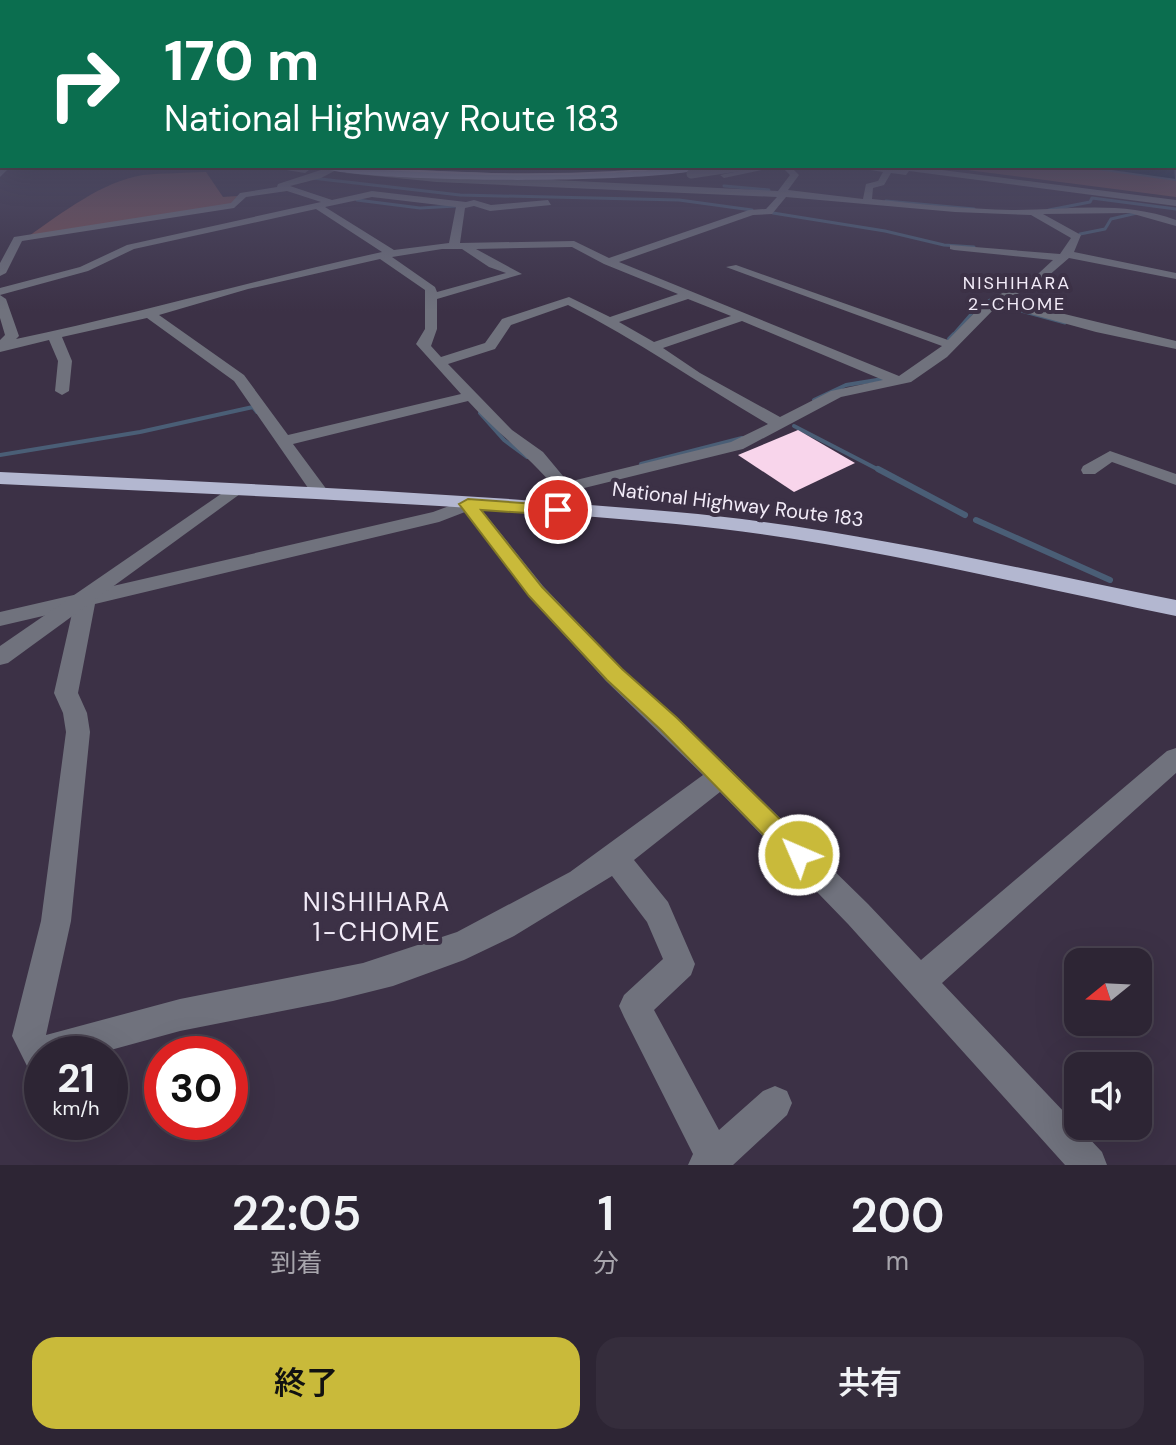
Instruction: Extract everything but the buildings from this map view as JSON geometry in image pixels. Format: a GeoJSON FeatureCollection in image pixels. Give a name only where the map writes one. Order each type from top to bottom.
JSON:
{"type":"FeatureCollection","features":[{"type":"Feature","properties":{"kind":"highway","name":"National Highway Route 183"},"geometry":{"type":"LineString","coordinates":[[0,478],[321,494],[678,518],[850,542],[1176,608]]}},
{"type":"Feature","properties":{"kind":"street"},"geometry":{"type":"LineString","coordinates":[[0,273],[16,238],[236,202]]}},
{"type":"Feature","properties":{"kind":"street"},"geometry":{"type":"LineString","coordinates":[[443,202],[466,205]]}},
{"type":"Feature","properties":{"kind":"street"},"geometry":{"type":"LineString","coordinates":[[608,262],[752,212],[769,212],[777,202]]}},
{"type":"Feature","properties":{"kind":"street"},"geometry":{"type":"LineString","coordinates":[[885,202],[1040,214],[1114,207],[1144,212],[1176,223]]}},
{"type":"Feature","properties":{"kind":"street"},"geometry":{"type":"LineString","coordinates":[[564,488],[737,446],[836,394],[906,379],[951,345],[976,317],[996,301],[1043,275],[1065,256],[1077,237],[1040,214],[1035,202]]}},
{"type":"Feature","properties":{"kind":"street"},"geometry":{"type":"LineString","coordinates":[[0,292],[84,269],[131,247],[332,203]]}},
{"type":"Feature","properties":{"kind":"street"},"geometry":{"type":"LineString","coordinates":[[459,246],[461,206],[474,203],[490,208],[548,203]]}},
{"type":"Feature","properties":{"kind":"street"},"geometry":{"type":"LineString","coordinates":[[320,208],[431,289],[431,329],[423,344],[506,433],[537,455],[564,488]]}},
{"type":"Feature","properties":{"kind":"street"},"geometry":{"type":"LineString","coordinates":[[1,347],[149,314],[245,286],[386,254],[459,246],[574,244],[608,262],[896,380]]}},
{"type":"Feature","properties":{"kind":"street"},"geometry":{"type":"LineString","coordinates":[[431,297],[516,274],[459,246]]}},
{"type":"Feature","properties":{"kind":"street"},"geometry":{"type":"LineString","coordinates":[[954,247],[1065,256],[1176,276]]}},
{"type":"Feature","properties":{"kind":"street"},"geometry":{"type":"LineString","coordinates":[[732,267],[951,345]]}},
{"type":"Feature","properties":{"kind":"street"},"geometry":{"type":"LineString","coordinates":[[609,321],[688,295]]}},
{"type":"Feature","properties":{"kind":"street"},"geometry":{"type":"LineString","coordinates":[[0,299],[12,336],[1,347]]}},
{"type":"Feature","properties":{"kind":"street"},"geometry":{"type":"LineString","coordinates":[[439,362],[490,346],[506,322],[569,301],[609,321],[695,376],[780,424]]}},
{"type":"Feature","properties":{"kind":"street"},"geometry":{"type":"LineString","coordinates":[[996,301],[1096,328],[1176,345]]}},
{"type":"Feature","properties":{"kind":"street"},"geometry":{"type":"LineString","coordinates":[[149,314],[239,378],[321,494]]}},
{"type":"Feature","properties":{"kind":"street"},"geometry":{"type":"LineString","coordinates":[[653,347],[741,317]]}},
{"type":"Feature","properties":{"kind":"street"},"geometry":{"type":"LineString","coordinates":[[54,335],[65,361],[62,391]]}},
{"type":"Feature","properties":{"kind":"street"},"geometry":{"type":"LineString","coordinates":[[284,441],[471,396]]}},
{"type":"Feature","properties":{"kind":"street"},"geometry":{"type":"LineString","coordinates":[[1089,470],[1110,456],[1176,480]]}},
{"type":"Feature","properties":{"kind":"street"},"geometry":{"type":"LineString","coordinates":[[558,510],[564,488]]}},
{"type":"Feature","properties":{"kind":"street"},"geometry":{"type":"LineString","coordinates":[[0,657],[234,490]]}},
{"type":"Feature","properties":{"kind":"street"},"geometry":{"type":"LineString","coordinates":[[0,619],[439,516],[468,504],[536,591],[614,675],[721,776],[858,914],[1089,1165]]}},
{"type":"Feature","properties":{"kind":"street"},"geometry":{"type":"LineString","coordinates":[[86,597],[66,693],[75,713],[78,732],[56,921],[28,1036],[39,1054],[178,1015],[346,982],[422,961],[532,913],[615,859],[721,776]]}},
{"type":"Feature","properties":{"kind":"street"},"geometry":{"type":"LineString","coordinates":[[921,981],[1176,758]]}},
{"type":"Feature","properties":{"kind":"street"},"geometry":{"type":"LineString","coordinates":[[615,859],[658,912],[680,964],[635,1006],[710,1162],[775,1103]]}},
{"type":"Feature","properties":{"kind":"shaded area"},"geometry":{"type":"Polygon","coordinates":[[[78,202],[232,202],[230,205],[29,236],[78,202]]]}},
{"type":"Feature","properties":{"kind":"waterway"},"geometry":{"type":"LineString","coordinates":[[376,202],[420,208],[456,206]]}},
{"type":"Feature","properties":{"kind":"waterway"},"geometry":{"type":"LineString","coordinates":[[696,202],[752,210]]}},
{"type":"Feature","properties":{"kind":"waterway"},"geometry":{"type":"LineString","coordinates":[[901,202],[974,209]]}},
{"type":"Feature","properties":{"kind":"waterway"},"geometry":{"type":"LineString","coordinates":[[1049,210],[1088,202]]}},
{"type":"Feature","properties":{"kind":"waterway"},"geometry":{"type":"LineString","coordinates":[[1125,202],[1176,209]]}},
{"type":"Feature","properties":{"kind":"waterway"},"geometry":{"type":"LineString","coordinates":[[773,213],[885,231],[944,245],[974,247]]}},
{"type":"Feature","properties":{"kind":"waterway"},"geometry":{"type":"LineString","coordinates":[[1080,234],[1105,229],[1111,219],[1137,213]]}},
{"type":"Feature","properties":{"kind":"waterway"},"geometry":{"type":"LineString","coordinates":[[952,336],[972,313],[990,300]]}},
{"type":"Feature","properties":{"kind":"waterway"},"geometry":{"type":"LineString","coordinates":[[1002,306],[1065,323]]}},
{"type":"Feature","properties":{"kind":"waterway"},"geometry":{"type":"LineString","coordinates":[[949,339],[952,336]]}},
{"type":"Feature","properties":{"kind":"waterway"},"geometry":{"type":"LineString","coordinates":[[814,400],[846,385],[883,379]]}},
{"type":"Feature","properties":{"kind":"waterway"},"geometry":{"type":"LineString","coordinates":[[0,455],[140,432],[253,407],[257,412]]}},
{"type":"Feature","properties":{"kind":"waterway"},"geometry":{"type":"LineString","coordinates":[[480,413],[504,440],[527,457]]}},
{"type":"Feature","properties":{"kind":"waterway"},"geometry":{"type":"LineString","coordinates":[[794,426],[881,471]]}},
{"type":"Feature","properties":{"kind":"waterway"},"geometry":{"type":"LineString","coordinates":[[641,464],[742,438]]}},
{"type":"Feature","properties":{"kind":"waterway"},"geometry":{"type":"LineString","coordinates":[[878,469],[965,515]]}},
{"type":"Feature","properties":{"kind":"waterway"},"geometry":{"type":"LineString","coordinates":[[976,520],[1110,580]]}},
{"type":"Feature","properties":{"kind":"district","name":"NISHIHARA 2-CHOME"},"geometry":{"type":"Point","coordinates":[1017,293]}},
{"type":"Feature","properties":{"kind":"district","name":"NISHIHARA 1-CHOME"},"geometry":{"type":"Point","coordinates":[377,917]}},
{"type":"Feature","properties":{"kind":"route"},"geometry":{"type":"LineString","coordinates":[[558,510],[468,504],[536,591],[614,675],[669,724],[799,855]]}}]}
